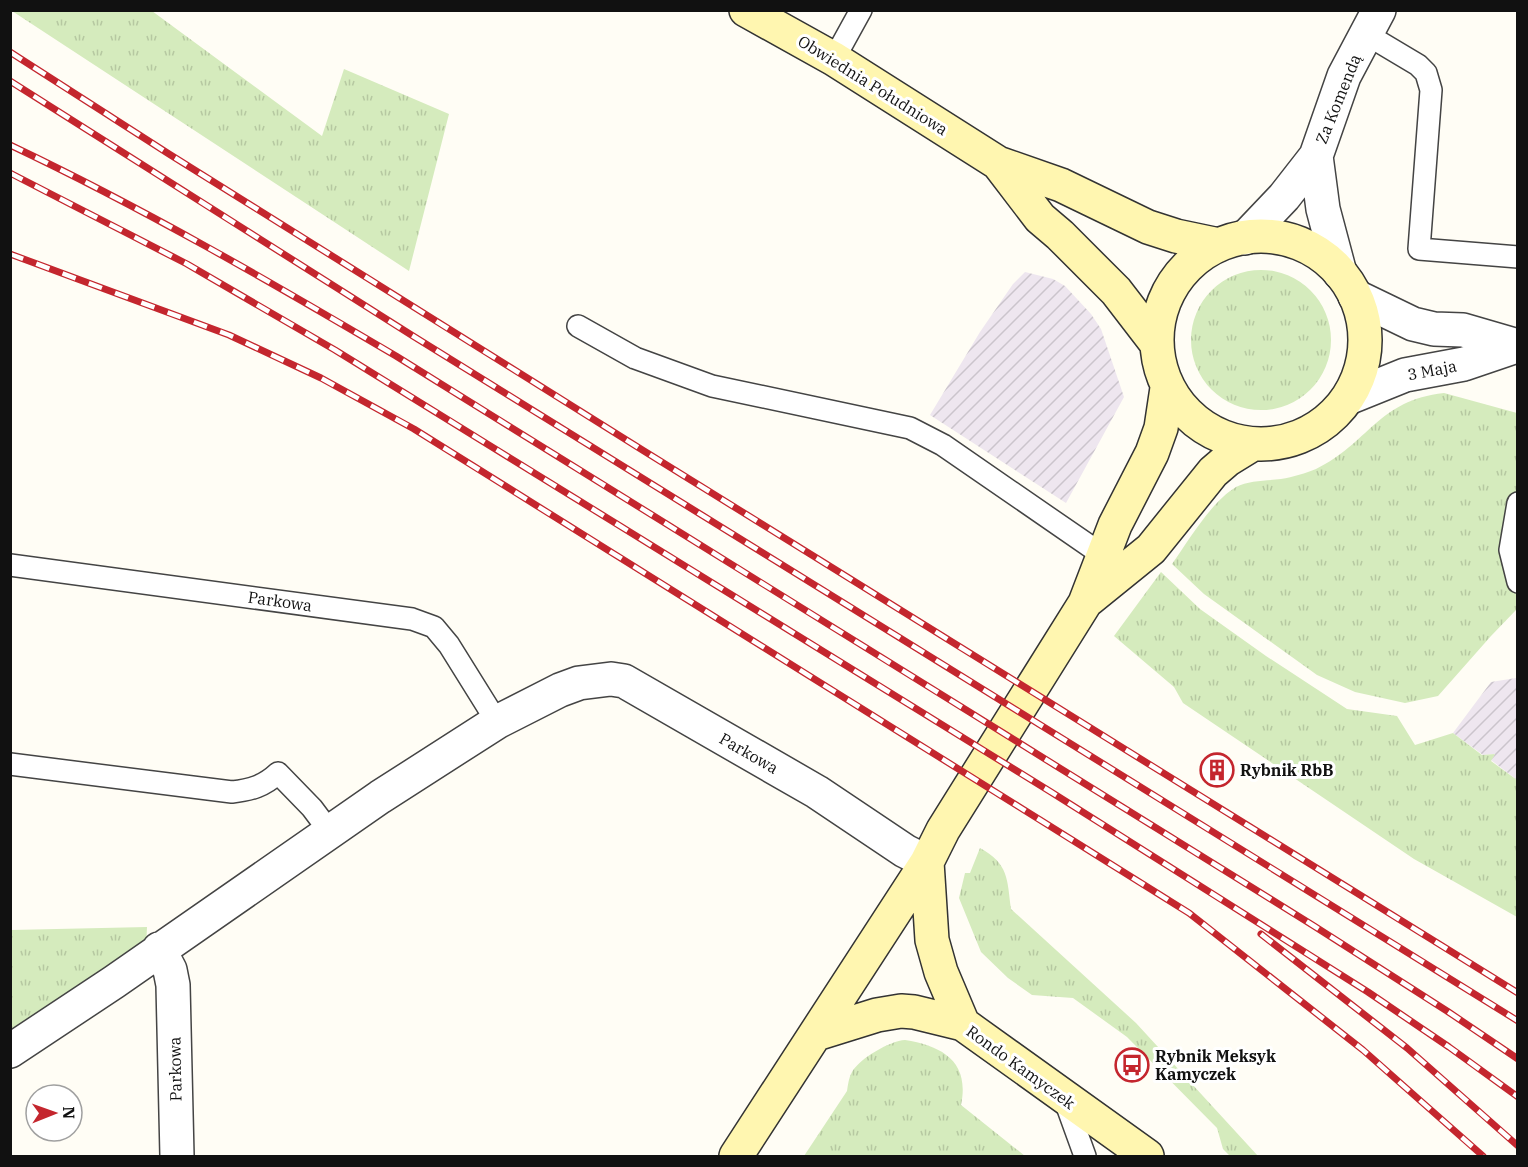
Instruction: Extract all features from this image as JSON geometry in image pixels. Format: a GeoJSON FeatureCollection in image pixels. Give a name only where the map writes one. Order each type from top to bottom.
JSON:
{"type":"FeatureCollection","features":[{"type":"Feature","properties":{"kind":"main road","name":"Obwiednia Południowa"},"geometry":{"type":"LineString","coordinates":[[746,10],[834,59],[998,164],[1061,185],[1148,227],[1176,236],[1232,241]]}},
{"type":"Feature","properties":{"kind":"main road","name":"Obwiednia Południowa"},"geometry":{"type":"LineString","coordinates":[[998,164],[1040,218],[1116,291],[1156,343]]}},
{"type":"Feature","properties":{"kind":"main road"},"geometry":{"type":"LineString","coordinates":[[1269,236],[1293,241],[1316,252],[1347,284],[1361,313],[1364,333],[1363,356],[1358,377],[1348,398],[1327,420],[1304,436],[1271,444],[1253,444],[1225,438],[1197,423],[1184,412],[1167,388],[1158,360],[1156,343],[1158,325],[1169,290],[1193,261],[1232,241],[1269,236]]}},
{"type":"Feature","properties":{"kind":"main road"},"geometry":{"type":"LineString","coordinates":[[741,1152],[927,862],[943,830],[1085,603],[1115,525],[1152,453],[1161,428],[1167,388]]}},
{"type":"Feature","properties":{"kind":"main road"},"geometry":{"type":"LineString","coordinates":[[1085,603],[1151,549],[1201,484],[1213,472],[1227,460],[1253,444]]}},
{"type":"Feature","properties":{"kind":"main road"},"geometry":{"type":"LineString","coordinates":[[927,862],[932,940],[941,972],[963,1024]]}},
{"type":"Feature","properties":{"kind":"main road","name":"Rondo Kamyczek"},"geometry":{"type":"LineString","coordinates":[[816,1034],[877,1015],[901,1011],[963,1024],[1064,1097],[1130,1151]]}},
{"type":"Feature","properties":{"kind":"street","name":"Za Komendą"},"geometry":{"type":"LineString","coordinates":[[1232,241],[1284,197],[1316,156],[1344,76],[1372,22]]}},
{"type":"Feature","properties":{"kind":"street","name":"Za Komendą"},"geometry":{"type":"LineString","coordinates":[[1316,156],[1323,209],[1347,284]]}},
{"type":"Feature","properties":{"kind":"street","name":"3 Maja"},"geometry":{"type":"LineString","coordinates":[[1347,284],[1413,324],[1434,329],[1463,330],[1517,346]]}},
{"type":"Feature","properties":{"kind":"street","name":"3 Maja"},"geometry":{"type":"LineString","coordinates":[[1348,398],[1405,375],[1464,364],[1517,346]]}},
{"type":"Feature","properties":{"kind":"street","name":"Parkowa"},"geometry":{"type":"LineString","coordinates":[[10,1051],[380,796],[498,722],[560,690],[579,683],[598,680],[624,681],[818,792],[888,840],[927,862]]}},
{"type":"Feature","properties":{"kind":"street","name":"Parkowa"},"geometry":{"type":"LineString","coordinates":[[159,949],[170,970],[173,985],[177,1156]]}},
{"type":"Feature","properties":{"kind":"lane"},"geometry":{"type":"LineString","coordinates":[[834,59],[861,10]]}},
{"type":"Feature","properties":{"kind":"lane"},"geometry":{"type":"LineString","coordinates":[[1372,22],[1426,73],[1431,90],[1419,249],[1518,257]]}},
{"type":"Feature","properties":{"kind":"lane"},"geometry":{"type":"LineString","coordinates":[[578,326],[635,358],[712,386],[910,428],[943,445],[1104,556]]}},
{"type":"Feature","properties":{"kind":"lane"},"geometry":{"type":"LineString","coordinates":[[1518,503],[1510,550],[1518,582]]}},
{"type":"Feature","properties":{"kind":"lane","name":"Parkowa"},"geometry":{"type":"LineString","coordinates":[[10,565],[412,619],[434,627],[449,645],[498,722]]}},
{"type":"Feature","properties":{"kind":"lane"},"geometry":{"type":"LineString","coordinates":[[10,764],[232,792],[266,784],[278,773],[312,808],[330,832]]}},
{"type":"Feature","properties":{"kind":"lane"},"geometry":{"type":"LineString","coordinates":[[1064,1097],[1085,1156]]}},
{"type":"Feature","properties":{"kind":"shaded area"},"geometry":{"type":"Polygon","coordinates":[[[1025,272],[1053,279],[1065,286],[1091,314],[1101,329],[1124,397],[1066,503],[930,415],[980,332],[1013,284],[1025,272]]]}},
{"type":"Feature","properties":{"kind":"shaded area"},"geometry":{"type":"Polygon","coordinates":[[[1516,678],[1517,780],[1491,760],[1495,754],[1483,755],[1453,733],[1491,682],[1516,678]]]}},
{"type":"Feature","properties":{"kind":"green space"},"geometry":{"type":"Polygon","coordinates":[[[12,11],[152,11],[322,136],[344,69],[449,114],[409,271],[12,11]]]}},
{"type":"Feature","properties":{"kind":"green space"},"geometry":{"type":"Polygon","coordinates":[[[1261,270],[1288,275],[1311,290],[1326,313],[1331,340],[1326,367],[1311,390],[1288,405],[1261,410],[1234,405],[1211,390],[1196,367],[1191,340],[1196,313],[1211,290],[1234,275],[1261,270]]]}},
{"type":"Feature","properties":{"kind":"green space"},"geometry":{"type":"Polygon","coordinates":[[[1444,393],[1517,413],[1517,609],[1438,696],[1405,703],[1355,692],[1317,675],[1204,594],[1172,564],[1209,512],[1236,487],[1252,482],[1290,477],[1316,469],[1349,448],[1375,424],[1403,404],[1422,397],[1444,393]]]}},
{"type":"Feature","properties":{"kind":"green space"},"geometry":{"type":"Polygon","coordinates":[[[1161,572],[1200,609],[1347,709],[1397,716],[1415,745],[1453,733],[1482,755],[1495,754],[1491,761],[1517,780],[1517,917],[1414,859],[1183,703],[1174,687],[1114,636],[1161,572]]]}},
{"type":"Feature","properties":{"kind":"green space"},"geometry":{"type":"Polygon","coordinates":[[[980,848],[997,860],[1005,873],[1011,909],[1136,1023],[1258,1156],[1230,1156],[1223,1149],[1217,1128],[1127,1037],[1073,998],[1032,995],[1008,978],[981,952],[959,898],[965,873],[970,873],[980,848]]]}},
{"type":"Feature","properties":{"kind":"green space"},"geometry":{"type":"Polygon","coordinates":[[[147,927],[146,949],[11,1032],[11,930],[147,927]]]}},
{"type":"Feature","properties":{"kind":"green space"},"geometry":{"type":"Polygon","coordinates":[[[905,1040],[931,1047],[951,1059],[961,1078],[963,1090],[961,1105],[1025,1156],[804,1156],[847,1091],[850,1076],[856,1067],[876,1051],[892,1043],[905,1040]]]}},
{"type":"Feature","properties":{"kind":"railway"},"geometry":{"type":"LineString","coordinates":[[10,52],[644,451],[1518,993]]}},
{"type":"Feature","properties":{"kind":"railway"},"geometry":{"type":"LineString","coordinates":[[10,81],[413,336],[1518,1021]]}},
{"type":"Feature","properties":{"kind":"railway"},"geometry":{"type":"LineString","coordinates":[[10,145],[157,220],[396,356],[1314,926],[1518,1059]]}},
{"type":"Feature","properties":{"kind":"railway"},"geometry":{"type":"LineString","coordinates":[[10,173],[187,264],[335,350],[1051,792],[1368,992],[1518,1097]]}},
{"type":"Feature","properties":{"kind":"railway"},"geometry":{"type":"LineString","coordinates":[[10,254],[229,335],[321,378],[414,429],[1189,913],[1363,1050],[1483,1156]]}},
{"type":"Feature","properties":{"kind":"railway"},"geometry":{"type":"LineString","coordinates":[[1261,934],[1407,1048],[1518,1146]]}},
{"type":"Feature","properties":{"kind":"place","name":"Rybnik RbB"},"geometry":{"type":"Point","coordinates":[1217,770]}},
{"type":"Feature","properties":{"kind":"place","name":"Rybnik Meksyk Kamyczek"},"geometry":{"type":"Point","coordinates":[1132,1065]}}]}
